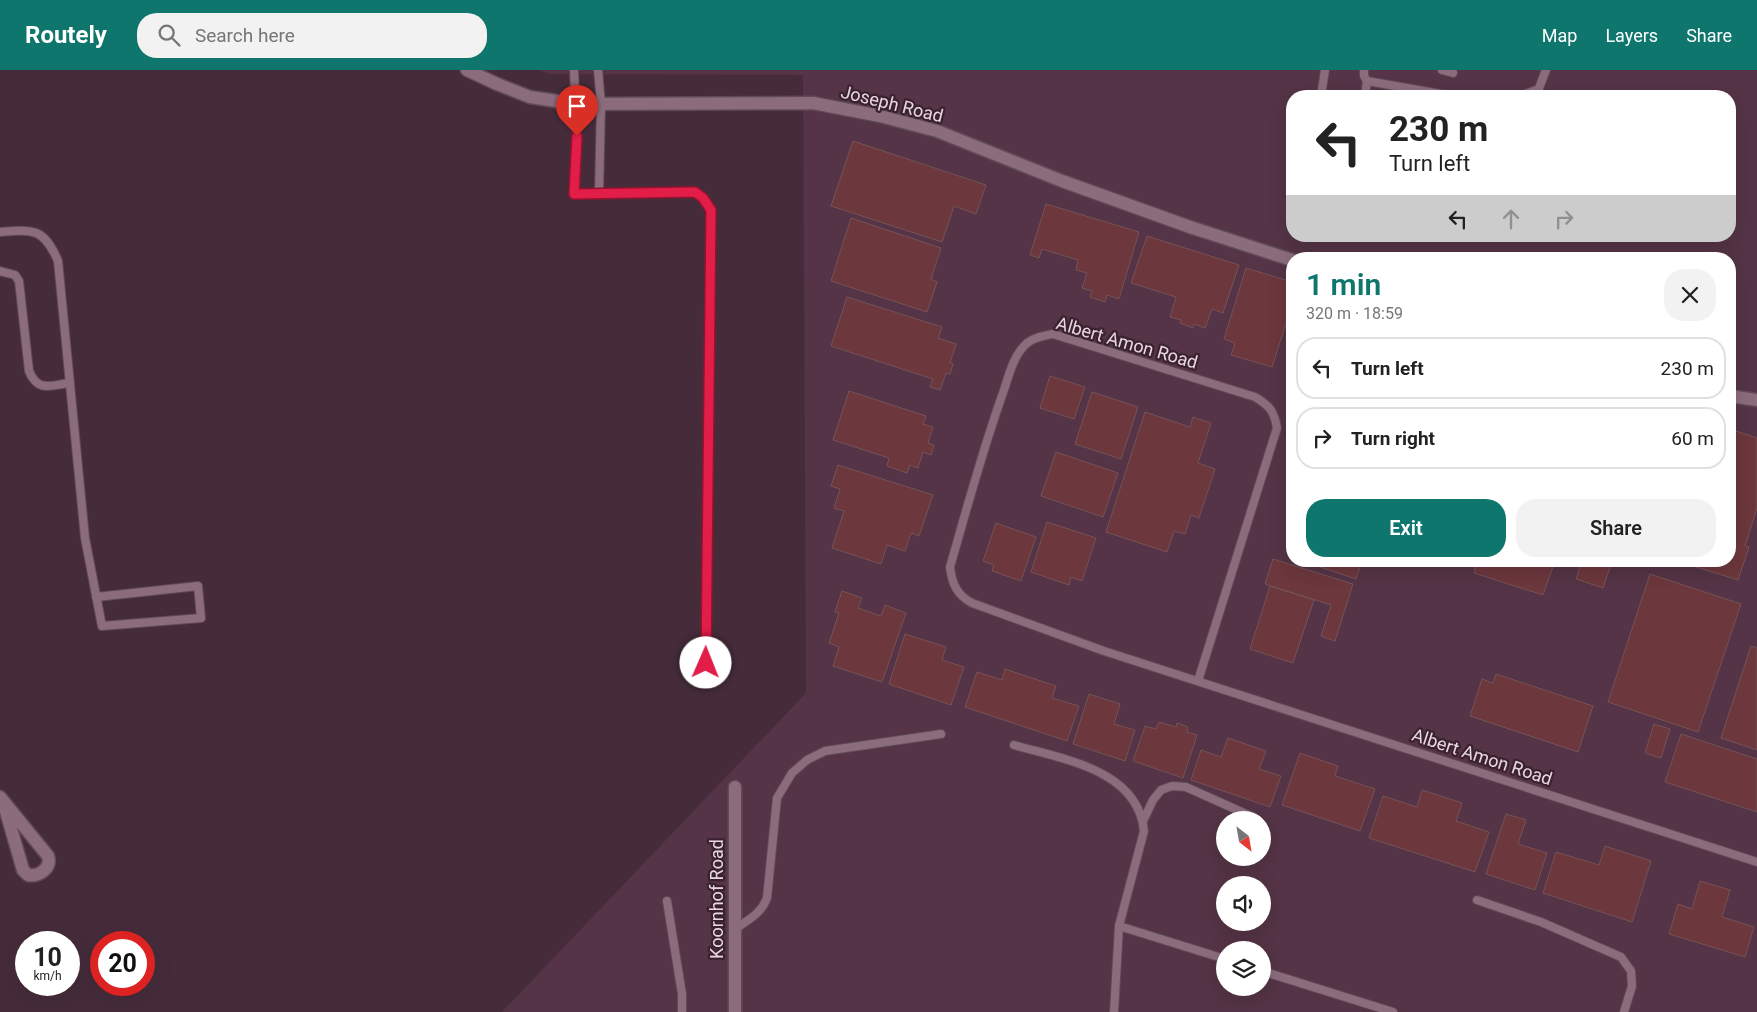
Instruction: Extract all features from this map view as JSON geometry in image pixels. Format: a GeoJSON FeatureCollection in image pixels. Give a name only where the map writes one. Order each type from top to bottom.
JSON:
{"type":"FeatureCollection","features":[{"type":"Feature","properties":{"kind":"street","name":"Joseph Road"},"geometry":{"type":"LineString","coordinates":[[467,70],[530,97],[576,104],[813,103],[880,116],[937,131],[1062,181],[1286,258]]}},
{"type":"Feature","properties":{"kind":"street"},"geometry":{"type":"LineString","coordinates":[[1736,397],[1757,400]]}},
{"type":"Feature","properties":{"kind":"street","name":"Koornhof Road"},"geometry":{"type":"LineString","coordinates":[[734,787],[735,1012]]}},
{"type":"Feature","properties":{"kind":"street"},"geometry":{"type":"LineString","coordinates":[[2,799],[48,856],[50,862],[47,868],[33,876],[28,875],[23,870],[2,799]]}},
{"type":"Feature","properties":{"kind":"lane"},"geometry":{"type":"LineString","coordinates":[[574,70],[576,104],[574,194],[695,192],[703,198],[711,210],[706,663]]}},
{"type":"Feature","properties":{"kind":"lane"},"geometry":{"type":"LineString","coordinates":[[598,70],[601,104],[599,193]]}},
{"type":"Feature","properties":{"kind":"lane"},"geometry":{"type":"LineString","coordinates":[[1322,90],[1325,70]]}},
{"type":"Feature","properties":{"kind":"lane"},"geometry":{"type":"LineString","coordinates":[[1364,70],[1364,76],[1367,81],[1366,90]]}},
{"type":"Feature","properties":{"kind":"lane"},"geometry":{"type":"LineString","coordinates":[[1442,70],[1454,73]]}},
{"type":"Feature","properties":{"kind":"lane"},"geometry":{"type":"LineString","coordinates":[[1538,90],[1546,70]]}},
{"type":"Feature","properties":{"kind":"lane"},"geometry":{"type":"LineString","coordinates":[[1367,81],[1418,90]]}},
{"type":"Feature","properties":{"kind":"lane"},"geometry":{"type":"LineString","coordinates":[[0,232],[33,231],[44,236],[52,247],[58,261],[85,538],[96,596],[102,626],[201,618],[198,586],[96,596]]}},
{"type":"Feature","properties":{"kind":"lane"},"geometry":{"type":"LineString","coordinates":[[0,272],[15,275],[19,281],[29,371],[32,378],[36,383],[43,386],[70,383]]}},
{"type":"Feature","properties":{"kind":"lane","name":"Albert Amon Road"},"geometry":{"type":"LineString","coordinates":[[1198,681],[1277,428],[1274,416],[1267,404],[1255,397],[1053,334],[1039,336],[1025,344],[1016,357],[996,411],[950,567],[953,584],[962,598],[1104,651],[1757,862]]}},
{"type":"Feature","properties":{"kind":"lane"},"geometry":{"type":"LineString","coordinates":[[735,929],[758,914],[767,898],[777,798],[792,773],[807,760],[825,751],[942,734]]}},
{"type":"Feature","properties":{"kind":"lane"},"geometry":{"type":"LineString","coordinates":[[1014,745],[1106,774],[1129,794],[1137,804],[1144,830],[1119,926],[1114,1012]]}},
{"type":"Feature","properties":{"kind":"lane"},"geometry":{"type":"LineString","coordinates":[[1143,822],[1153,800],[1161,790],[1172,786],[1186,787],[1239,811]]}},
{"type":"Feature","properties":{"kind":"lane"},"geometry":{"type":"LineString","coordinates":[[1477,900],[1542,922],[1621,957],[1631,971],[1632,986],[1624,1012]]}},
{"type":"Feature","properties":{"kind":"lane"},"geometry":{"type":"LineString","coordinates":[[667,901],[682,994],[682,1012]]}},
{"type":"Feature","properties":{"kind":"lane"},"geometry":{"type":"LineString","coordinates":[[1119,926],[1216,956]]}},
{"type":"Feature","properties":{"kind":"lane"},"geometry":{"type":"LineString","coordinates":[[1271,974],[1393,1012]]}},
{"type":"Feature","properties":{"kind":"shaded area"},"geometry":{"type":"Polygon","coordinates":[[[539,70],[1757,70],[1757,1012],[502,1012],[806,693],[803,75],[549,74],[539,70]]]}},
{"type":"Feature","properties":{"kind":"building"},"geometry":{"type":"Polygon","coordinates":[[[853,141],[986,185],[976,214],[954,206],[942,242],[831,206],[853,141]]]}},
{"type":"Feature","properties":{"kind":"building"},"geometry":{"type":"Polygon","coordinates":[[[1046,204],[1139,232],[1119,299],[1107,295],[1105,302],[1090,297],[1092,291],[1082,288],[1087,273],[1076,270],[1078,260],[1042,249],[1039,258],[1030,255],[1046,204]]]}},
{"type":"Feature","properties":{"kind":"building"},"geometry":{"type":"Polygon","coordinates":[[[851,218],[941,248],[931,279],[937,282],[927,312],[831,281],[851,218]]]}},
{"type":"Feature","properties":{"kind":"building"},"geometry":{"type":"Polygon","coordinates":[[[1147,236],[1239,265],[1223,313],[1212,309],[1205,328],[1194,324],[1193,328],[1180,323],[1181,320],[1170,317],[1176,297],[1131,283],[1147,236]]]}},
{"type":"Feature","properties":{"kind":"building"},"geometry":{"type":"Polygon","coordinates":[[[1246,268],[1286,280],[1286,323],[1272,367],[1231,355],[1235,343],[1224,339],[1246,268]]]}},
{"type":"Feature","properties":{"kind":"building"},"geometry":{"type":"Polygon","coordinates":[[[847,297],[942,327],[938,338],[956,344],[950,363],[953,364],[950,374],[946,373],[940,390],[930,387],[933,379],[831,346],[847,297]]]}},
{"type":"Feature","properties":{"kind":"building"},"geometry":{"type":"Polygon","coordinates":[[[1050,376],[1085,387],[1074,419],[1040,408],[1050,376]]]}},
{"type":"Feature","properties":{"kind":"building"},"geometry":{"type":"Polygon","coordinates":[[[849,391],[926,416],[923,424],[933,427],[928,443],[934,445],[931,455],[923,452],[918,468],[910,465],[907,473],[887,466],[889,458],[833,440],[849,391]]]}},
{"type":"Feature","properties":{"kind":"building"},"geometry":{"type":"Polygon","coordinates":[[[1092,392],[1138,407],[1121,459],[1075,444],[1092,392]]]}},
{"type":"Feature","properties":{"kind":"building"},"geometry":{"type":"Polygon","coordinates":[[[1145,412],[1190,427],[1193,417],[1211,423],[1198,463],[1215,469],[1199,518],[1191,515],[1185,534],[1174,531],[1167,552],[1106,532],[1145,412]]]}},
{"type":"Feature","properties":{"kind":"building"},"geometry":{"type":"Polygon","coordinates":[[[1736,431],[1757,438],[1757,508],[1745,546],[1749,547],[1738,580],[1696,567],[1736,567],[1736,431]]]}},
{"type":"Feature","properties":{"kind":"building"},"geometry":{"type":"Polygon","coordinates":[[[1056,452],[1118,473],[1103,517],[1041,496],[1056,452]]]}},
{"type":"Feature","properties":{"kind":"building"},"geometry":{"type":"Polygon","coordinates":[[[838,465],[933,495],[919,536],[911,533],[905,551],[887,545],[881,564],[832,548],[844,511],[834,508],[840,489],[831,486],[838,465]]]}},
{"type":"Feature","properties":{"kind":"building"},"geometry":{"type":"Polygon","coordinates":[[[1047,522],[1096,538],[1082,581],[1071,577],[1069,585],[1031,572],[1047,522]]]}},
{"type":"Feature","properties":{"kind":"building"},"geometry":{"type":"Polygon","coordinates":[[[996,523],[1036,537],[1021,581],[992,571],[994,565],[983,561],[996,523]]]}},
{"type":"Feature","properties":{"kind":"building"},"geometry":{"type":"Polygon","coordinates":[[[1273,559],[1286,563],[1286,567],[1299,567],[1353,584],[1335,641],[1321,636],[1331,605],[1265,584],[1273,559]]]}},
{"type":"Feature","properties":{"kind":"building"},"geometry":{"type":"Polygon","coordinates":[[[1320,567],[1360,567],[1356,579],[1320,567]]]}},
{"type":"Feature","properties":{"kind":"building"},"geometry":{"type":"Polygon","coordinates":[[[1475,567],[1553,567],[1543,595],[1474,573],[1475,567]]]}},
{"type":"Feature","properties":{"kind":"building"},"geometry":{"type":"Polygon","coordinates":[[[1580,567],[1610,567],[1603,588],[1576,579],[1580,567]]]}},
{"type":"Feature","properties":{"kind":"building"},"geometry":{"type":"Polygon","coordinates":[[[1650,574],[1741,604],[1698,732],[1608,702],[1650,574]]]}},
{"type":"Feature","properties":{"kind":"building"},"geometry":{"type":"Polygon","coordinates":[[[1270,586],[1314,600],[1293,663],[1250,649],[1270,586]]]}},
{"type":"Feature","properties":{"kind":"building"},"geometry":{"type":"Polygon","coordinates":[[[842,591],[862,598],[858,608],[881,616],[885,605],[906,613],[882,682],[833,666],[839,647],[829,643],[839,613],[835,612],[842,591]]]}},
{"type":"Feature","properties":{"kind":"building"},"geometry":{"type":"Polygon","coordinates":[[[905,634],[946,647],[942,660],[964,667],[951,705],[889,684],[905,634]]]}},
{"type":"Feature","properties":{"kind":"building"},"geometry":{"type":"Polygon","coordinates":[[[1751,646],[1757,648],[1757,750],[1721,738],[1751,646]]]}},
{"type":"Feature","properties":{"kind":"building"},"geometry":{"type":"Polygon","coordinates":[[[1005,669],[1056,686],[1052,698],[1079,706],[1067,741],[965,707],[977,672],[1002,680],[1005,669]]]}},
{"type":"Feature","properties":{"kind":"building"},"geometry":{"type":"Polygon","coordinates":[[[1496,674],[1593,706],[1578,752],[1470,716],[1482,679],[1493,683],[1496,674]]]}},
{"type":"Feature","properties":{"kind":"building"},"geometry":{"type":"Polygon","coordinates":[[[1089,694],[1120,704],[1114,724],[1135,730],[1125,761],[1073,744],[1089,694]]]}},
{"type":"Feature","properties":{"kind":"building"},"geometry":{"type":"Polygon","coordinates":[[[1159,722],[1176,727],[1177,723],[1188,727],[1187,732],[1197,735],[1183,778],[1133,761],[1145,726],[1156,729],[1159,722]]]}},
{"type":"Feature","properties":{"kind":"building"},"geometry":{"type":"Polygon","coordinates":[[[1654,724],[1670,729],[1661,758],[1645,753],[1654,724]]]}},
{"type":"Feature","properties":{"kind":"building"},"geometry":{"type":"Polygon","coordinates":[[[1681,734],[1757,759],[1757,812],[1665,782],[1681,734]]]}},
{"type":"Feature","properties":{"kind":"building"},"geometry":{"type":"Polygon","coordinates":[[[1228,738],[1266,751],[1259,769],[1281,776],[1270,807],[1191,780],[1201,750],[1221,757],[1228,738]]]}},
{"type":"Feature","properties":{"kind":"building"},"geometry":{"type":"Polygon","coordinates":[[[1300,753],[1338,766],[1335,776],[1375,789],[1360,831],[1282,805],[1300,753]]]}},
{"type":"Feature","properties":{"kind":"building"},"geometry":{"type":"Polygon","coordinates":[[[1422,790],[1462,803],[1456,821],[1489,832],[1475,872],[1369,838],[1383,796],[1417,807],[1422,790]]]}},
{"type":"Feature","properties":{"kind":"building"},"geometry":{"type":"Polygon","coordinates":[[[1506,814],[1526,820],[1518,844],[1547,853],[1535,890],[1486,874],[1506,814]]]}},
{"type":"Feature","properties":{"kind":"building"},"geometry":{"type":"Polygon","coordinates":[[[1605,846],[1651,861],[1632,922],[1543,893],[1556,852],[1599,865],[1605,846]]]}},
{"type":"Feature","properties":{"kind":"building"},"geometry":{"type":"Polygon","coordinates":[[[1700,881],[1730,890],[1722,917],[1754,927],[1745,957],[1669,934],[1678,904],[1692,909],[1700,881]]]}},
{"type":"Feature","properties":{"kind":"route"},"geometry":{"type":"LineString","coordinates":[[577,136],[574,194],[695,192],[703,198],[711,210],[706,663]]}}]}
